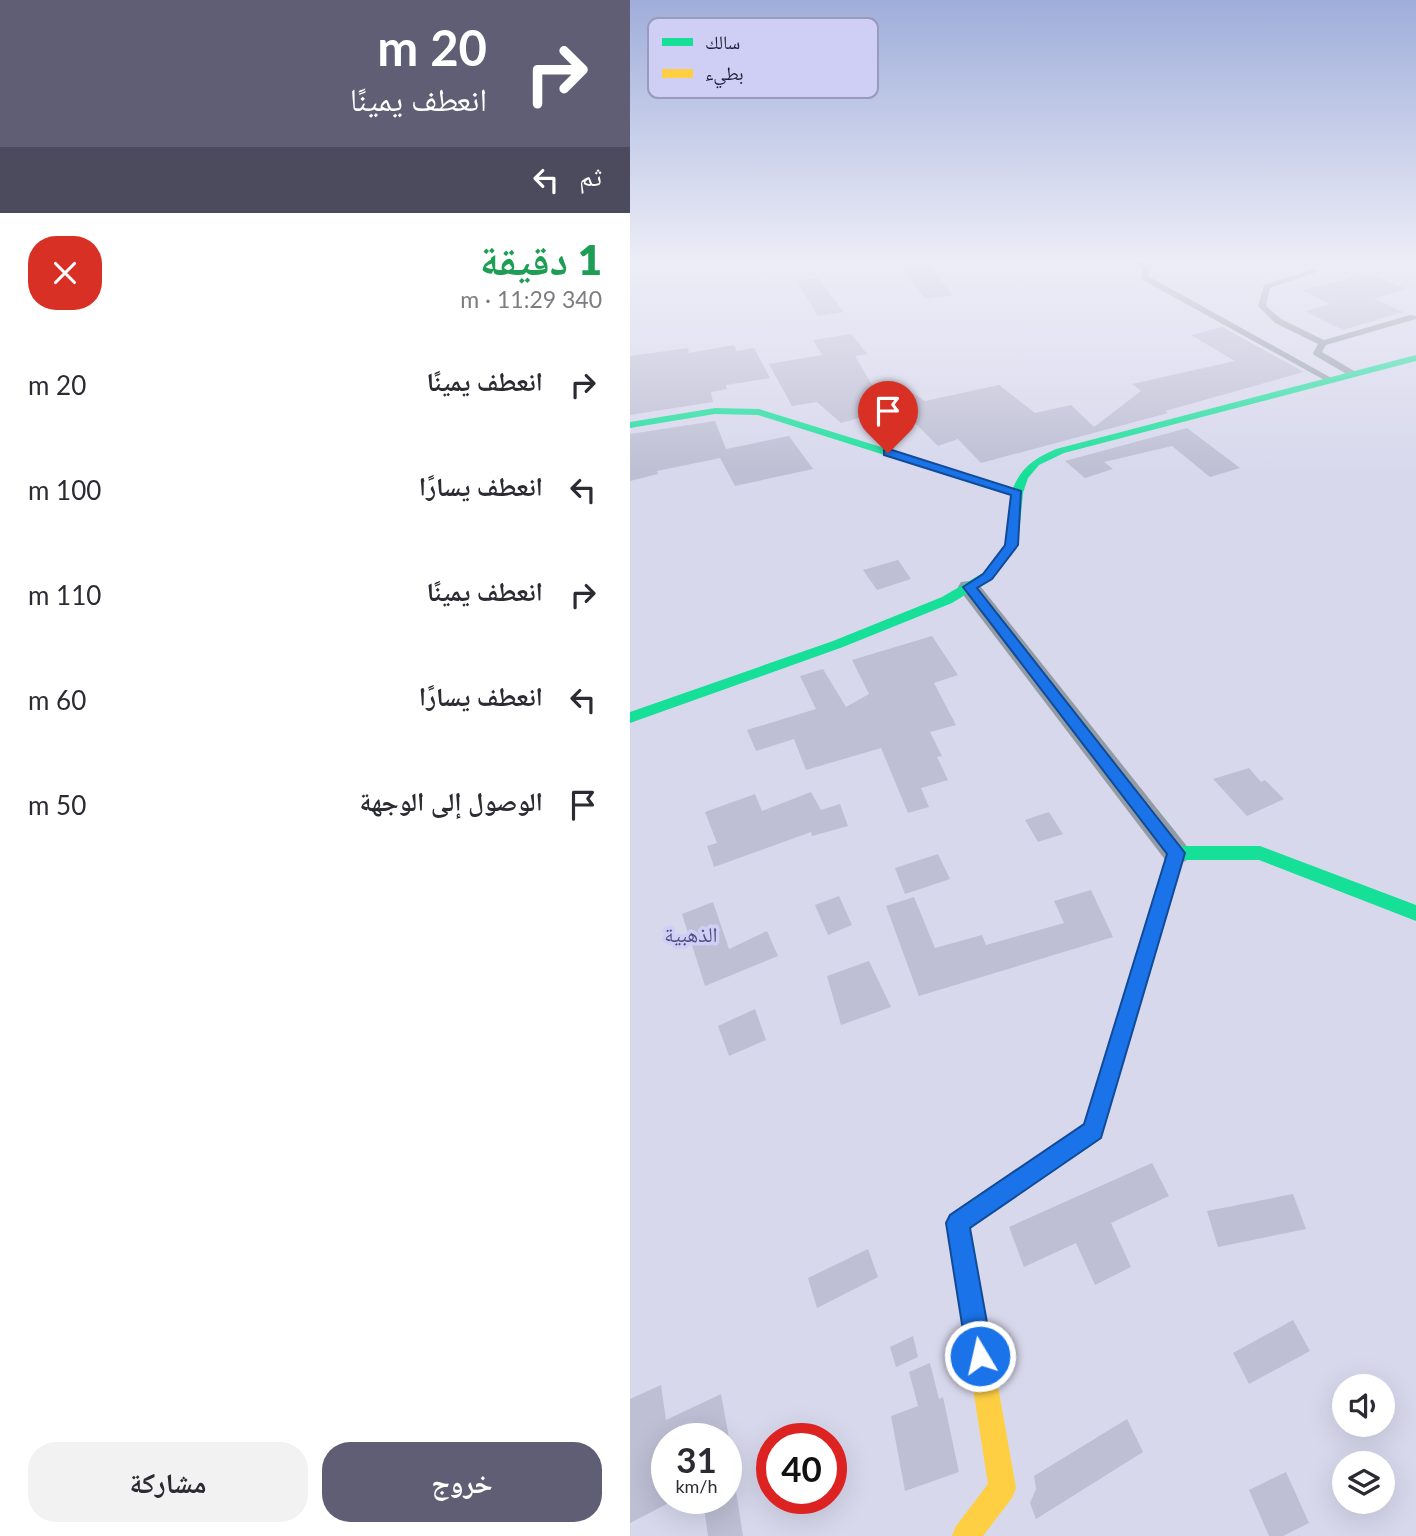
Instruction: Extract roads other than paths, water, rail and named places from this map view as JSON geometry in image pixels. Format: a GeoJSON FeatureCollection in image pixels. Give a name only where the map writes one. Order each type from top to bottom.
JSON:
{"type":"FeatureCollection","features":[{"type":"Feature","properties":{"kind":"street"},"geometry":{"type":"LineString","coordinates":[[630,718],[838,644],[947,600],[988,576],[1012,545],[1017,493],[1023,477],[1035,463],[1060,451],[1416,358]]}},
{"type":"Feature","properties":{"kind":"street"},"geometry":{"type":"LineString","coordinates":[[630,425],[715,411],[759,412],[1017,493]]}},
{"type":"Feature","properties":{"kind":"street"},"geometry":{"type":"LineString","coordinates":[[969,587],[1176,853]]}},
{"type":"Feature","properties":{"kind":"street"},"geometry":{"type":"LineString","coordinates":[[1176,853],[1260,853],[1416,913]]}},
{"type":"Feature","properties":{"kind":"street"},"geometry":{"type":"LineString","coordinates":[[966,1536],[1002,1488],[958,1223],[1093,1130],[1176,853]]}},
{"type":"Feature","properties":{"kind":"street"},"geometry":{"type":"LineString","coordinates":[[1390,903],[1416,913]]}},
{"type":"Feature","properties":{"kind":"lane"},"geometry":{"type":"LineString","coordinates":[[1243,332],[1331,380]]}},
{"type":"Feature","properties":{"kind":"lane"},"geometry":{"type":"LineString","coordinates":[[1299,332],[1322,343],[1362,332]]}},
{"type":"Feature","properties":{"kind":"lane"},"geometry":{"type":"LineString","coordinates":[[1322,343],[1317,353],[1353,374]]}},
{"type":"Feature","properties":{"kind":"district","name":"الذهبية"},"geometry":{"type":"Point","coordinates":[691,933]}}]}
